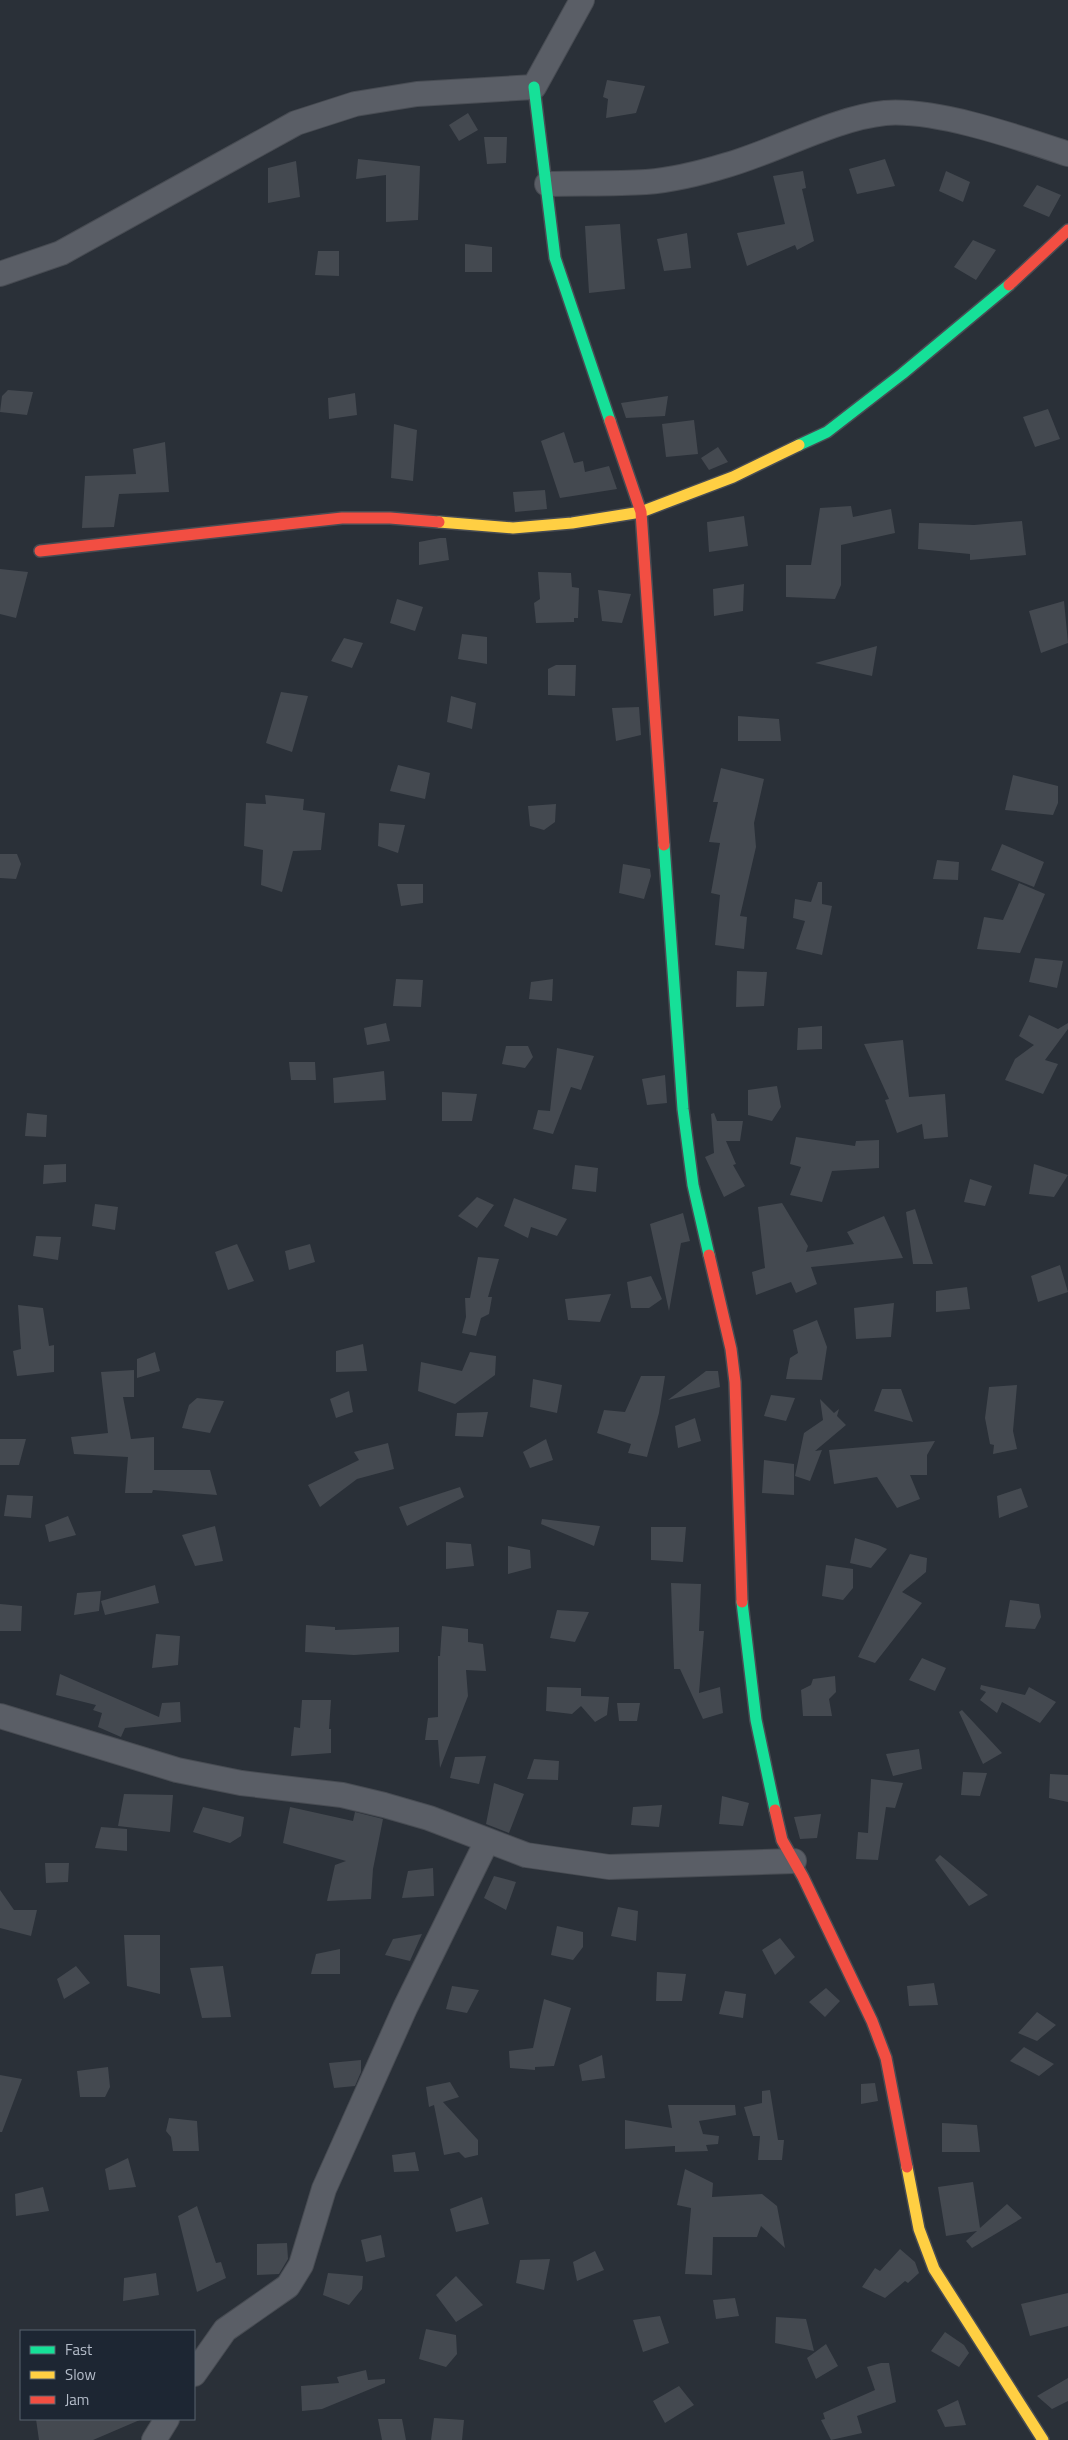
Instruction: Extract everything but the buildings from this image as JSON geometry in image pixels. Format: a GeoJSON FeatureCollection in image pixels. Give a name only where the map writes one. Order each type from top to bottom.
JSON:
{"type":"FeatureCollection","features":[{"type":"Feature","properties":{"kind":"street"},"geometry":{"type":"LineString","coordinates":[[582,0],[534,87],[548,184],[555,258],[641,512],[683,1109],[693,1185],[731,1349],[735,1382],[743,1621],[756,1720],[782,1840],[872,2021],[886,2058],[919,2229],[934,2269],[1043,2440]]}},
{"type":"Feature","properties":{"kind":"street"},"geometry":{"type":"LineString","coordinates":[[0,274],[61,253],[296,123],[355,104],[417,94],[534,87]]}},
{"type":"Feature","properties":{"kind":"street"},"geometry":{"type":"LineString","coordinates":[[548,184],[647,182],[682,177],[728,165],[852,120],[885,113],[927,115],[1014,136],[1068,154]]}},
{"type":"Feature","properties":{"kind":"street"},"geometry":{"type":"LineString","coordinates":[[40,551],[342,518],[390,518],[513,528],[572,523],[641,512],[734,477],[827,432],[902,374],[1008,286],[1068,230]]}},
{"type":"Feature","properties":{"kind":"street"},"geometry":{"type":"LineString","coordinates":[[0,1716],[177,1770],[241,1783],[342,1795],[384,1805],[429,1818],[526,1855],[609,1867],[794,1861]]}},
{"type":"Feature","properties":{"kind":"street"},"geometry":{"type":"LineString","coordinates":[[195,2373],[225,2330],[288,2286],[301,2265],[324,2189],[406,2008],[487,1841]]}},
{"type":"Feature","properties":{"kind":"street"},"geometry":{"type":"LineString","coordinates":[[154,2440],[166,2420]]}},
{"type":"Feature","properties":{"kind":"traffic: fast"},"geometry":{"type":"LineString","coordinates":[[534,87],[555,258],[610,421]]}},
{"type":"Feature","properties":{"kind":"traffic: fast"},"geometry":{"type":"LineString","coordinates":[[799,445],[827,432],[902,374],[1009,285]]}},
{"type":"Feature","properties":{"kind":"traffic: fast"},"geometry":{"type":"LineString","coordinates":[[664,845],[683,1109],[693,1185],[709,1255]]}},
{"type":"Feature","properties":{"kind":"traffic: fast"},"geometry":{"type":"LineString","coordinates":[[742,1602],[756,1720],[775,1810]]}},
{"type":"Feature","properties":{"kind":"traffic: slow"},"geometry":{"type":"LineString","coordinates":[[439,522],[513,528],[572,523],[641,512],[733,477],[799,445]]}},
{"type":"Feature","properties":{"kind":"traffic: slow"},"geometry":{"type":"LineString","coordinates":[[907,2167],[919,2229],[934,2269],[1043,2440]]}},
{"type":"Feature","properties":{"kind":"traffic: jam"},"geometry":{"type":"LineString","coordinates":[[1009,285],[1068,230]]}},
{"type":"Feature","properties":{"kind":"traffic: jam"},"geometry":{"type":"LineString","coordinates":[[610,421],[641,512],[664,845]]}},
{"type":"Feature","properties":{"kind":"traffic: jam"},"geometry":{"type":"LineString","coordinates":[[40,551],[342,518],[390,518],[439,522]]}},
{"type":"Feature","properties":{"kind":"traffic: jam"},"geometry":{"type":"LineString","coordinates":[[709,1255],[731,1349],[735,1382],[742,1602]]}},
{"type":"Feature","properties":{"kind":"traffic: jam"},"geometry":{"type":"LineString","coordinates":[[775,1810],[782,1840],[803,1877],[872,2021],[886,2058],[907,2167]]}}]}
